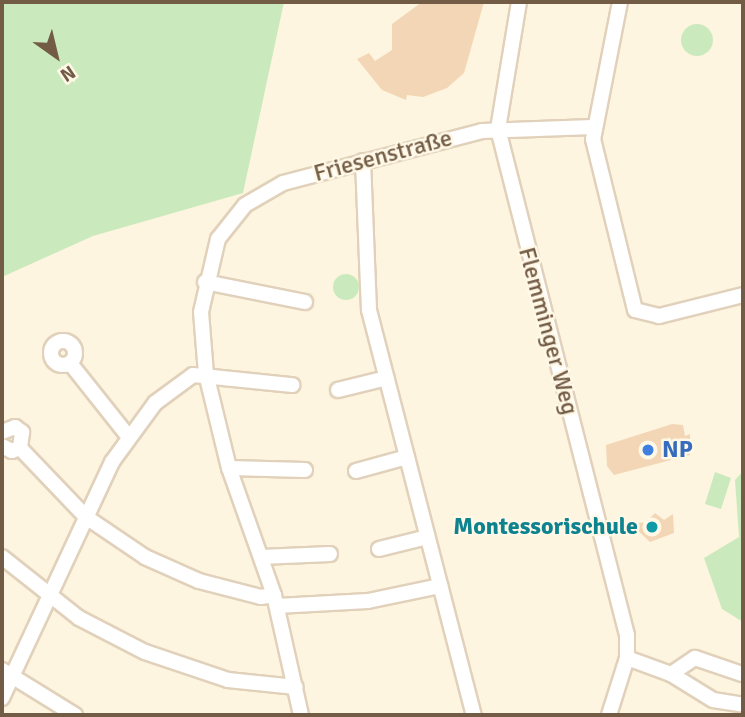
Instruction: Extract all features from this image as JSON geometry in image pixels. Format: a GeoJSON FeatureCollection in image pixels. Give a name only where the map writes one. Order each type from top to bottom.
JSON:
{"type":"FeatureCollection","features":[{"type":"Feature","properties":{"kind":"street","name":"Flemminger Weg"},"geometry":{"type":"LineString","coordinates":[[519,2],[498,130],[627,635],[627,658],[609,715]]}},
{"type":"Feature","properties":{"kind":"street"},"geometry":{"type":"LineString","coordinates":[[620,2],[593,127],[600,180],[635,310],[659,316],[743,295]]}},
{"type":"Feature","properties":{"kind":"street","name":"Friesenstraße"},"geometry":{"type":"LineString","coordinates":[[205,282],[225,227],[270,188],[363,161],[498,130],[593,127]]}},
{"type":"Feature","properties":{"kind":"street"},"geometry":{"type":"LineString","coordinates":[[363,161],[369,199],[368,298],[474,715]]}},
{"type":"Feature","properties":{"kind":"street"},"geometry":{"type":"LineString","coordinates":[[301,715],[276,601],[229,468],[206,374],[205,282],[305,302]]}},
{"type":"Feature","properties":{"kind":"street"},"geometry":{"type":"LineString","coordinates":[[70,363],[128,436]]}},
{"type":"Feature","properties":{"kind":"street"},"geometry":{"type":"LineString","coordinates":[[2,698],[7,674],[128,436],[182,378],[206,374],[292,385]]}},
{"type":"Feature","properties":{"kind":"street"},"geometry":{"type":"LineString","coordinates":[[338,390],[387,378]]}},
{"type":"Feature","properties":{"kind":"street"},"geometry":{"type":"LineString","coordinates":[[2,432],[15,427],[22,432],[20,448]]}},
{"type":"Feature","properties":{"kind":"street"},"geometry":{"type":"LineString","coordinates":[[2,446],[12,451],[20,448]]}},
{"type":"Feature","properties":{"kind":"street"},"geometry":{"type":"LineString","coordinates":[[20,448],[86,517],[163,566],[240,593],[276,601],[368,601],[440,586]]}},
{"type":"Feature","properties":{"kind":"street"},"geometry":{"type":"LineString","coordinates":[[356,471],[407,457]]}},
{"type":"Feature","properties":{"kind":"street"},"geometry":{"type":"LineString","coordinates":[[229,468],[305,470]]}},
{"type":"Feature","properties":{"kind":"street"},"geometry":{"type":"LineString","coordinates":[[379,550],[428,537]]}},
{"type":"Feature","properties":{"kind":"street"},"geometry":{"type":"LineString","coordinates":[[261,557],[330,554]]}},
{"type":"Feature","properties":{"kind":"street"},"geometry":{"type":"LineString","coordinates":[[2,557],[48,597],[103,632],[166,661],[228,680],[296,687]]}},
{"type":"Feature","properties":{"kind":"street"},"geometry":{"type":"LineString","coordinates":[[627,658],[670,674],[713,699],[743,705]]}},
{"type":"Feature","properties":{"kind":"street"},"geometry":{"type":"LineString","coordinates":[[670,674],[695,658],[742,674]]}},
{"type":"Feature","properties":{"kind":"street"},"geometry":{"type":"LineString","coordinates":[[7,674],[75,715]]}},
{"type":"Feature","properties":{"kind":"green space"},"geometry":{"type":"Polygon","coordinates":[[[2,2],[284,2],[243,193],[93,236],[2,277],[2,2]]]}},
{"type":"Feature","properties":{"kind":"green space"},"geometry":{"type":"Polygon","coordinates":[[[697,24],[708,29],[713,40],[708,51],[697,56],[686,51],[681,40],[686,29],[697,24]]]}},
{"type":"Feature","properties":{"kind":"green space"},"geometry":{"type":"Polygon","coordinates":[[[346,274],[355,278],[359,287],[355,296],[346,300],[337,296],[333,287],[337,278],[346,274]]]}},
{"type":"Feature","properties":{"kind":"green space"},"geometry":{"type":"Polygon","coordinates":[[[743,471],[743,622],[722,609],[704,558],[739,537],[735,480],[743,471]]]}},
{"type":"Feature","properties":{"kind":"green space"},"geometry":{"type":"Polygon","coordinates":[[[715,472],[731,478],[721,509],[705,504],[715,472]]]}},
{"type":"Feature","properties":{"kind":"building"},"geometry":{"type":"Polygon","coordinates":[[[422,2],[484,2],[464,73],[447,88],[423,97],[407,95],[406,100],[382,90],[357,59],[369,53],[375,61],[392,50],[392,24],[422,2]]]}},
{"type":"Feature","properties":{"kind":"building","name":"NP"},"geometry":{"type":"Polygon","coordinates":[[[672,424],[683,425],[685,436],[690,434],[690,455],[614,475],[607,466],[606,445],[672,424]]]}},
{"type":"Feature","properties":{"kind":"building","name":"Montessorischule"},"geometry":{"type":"Polygon","coordinates":[[[655,513],[664,520],[673,514],[674,533],[650,542],[631,524],[646,522],[655,513]]]}},
{"type":"Feature","properties":{"kind":"place","name":"NP"},"geometry":{"type":"Point","coordinates":[648,450]}},
{"type":"Feature","properties":{"kind":"place","name":"Montessorischule"},"geometry":{"type":"Point","coordinates":[652,527]}}]}
